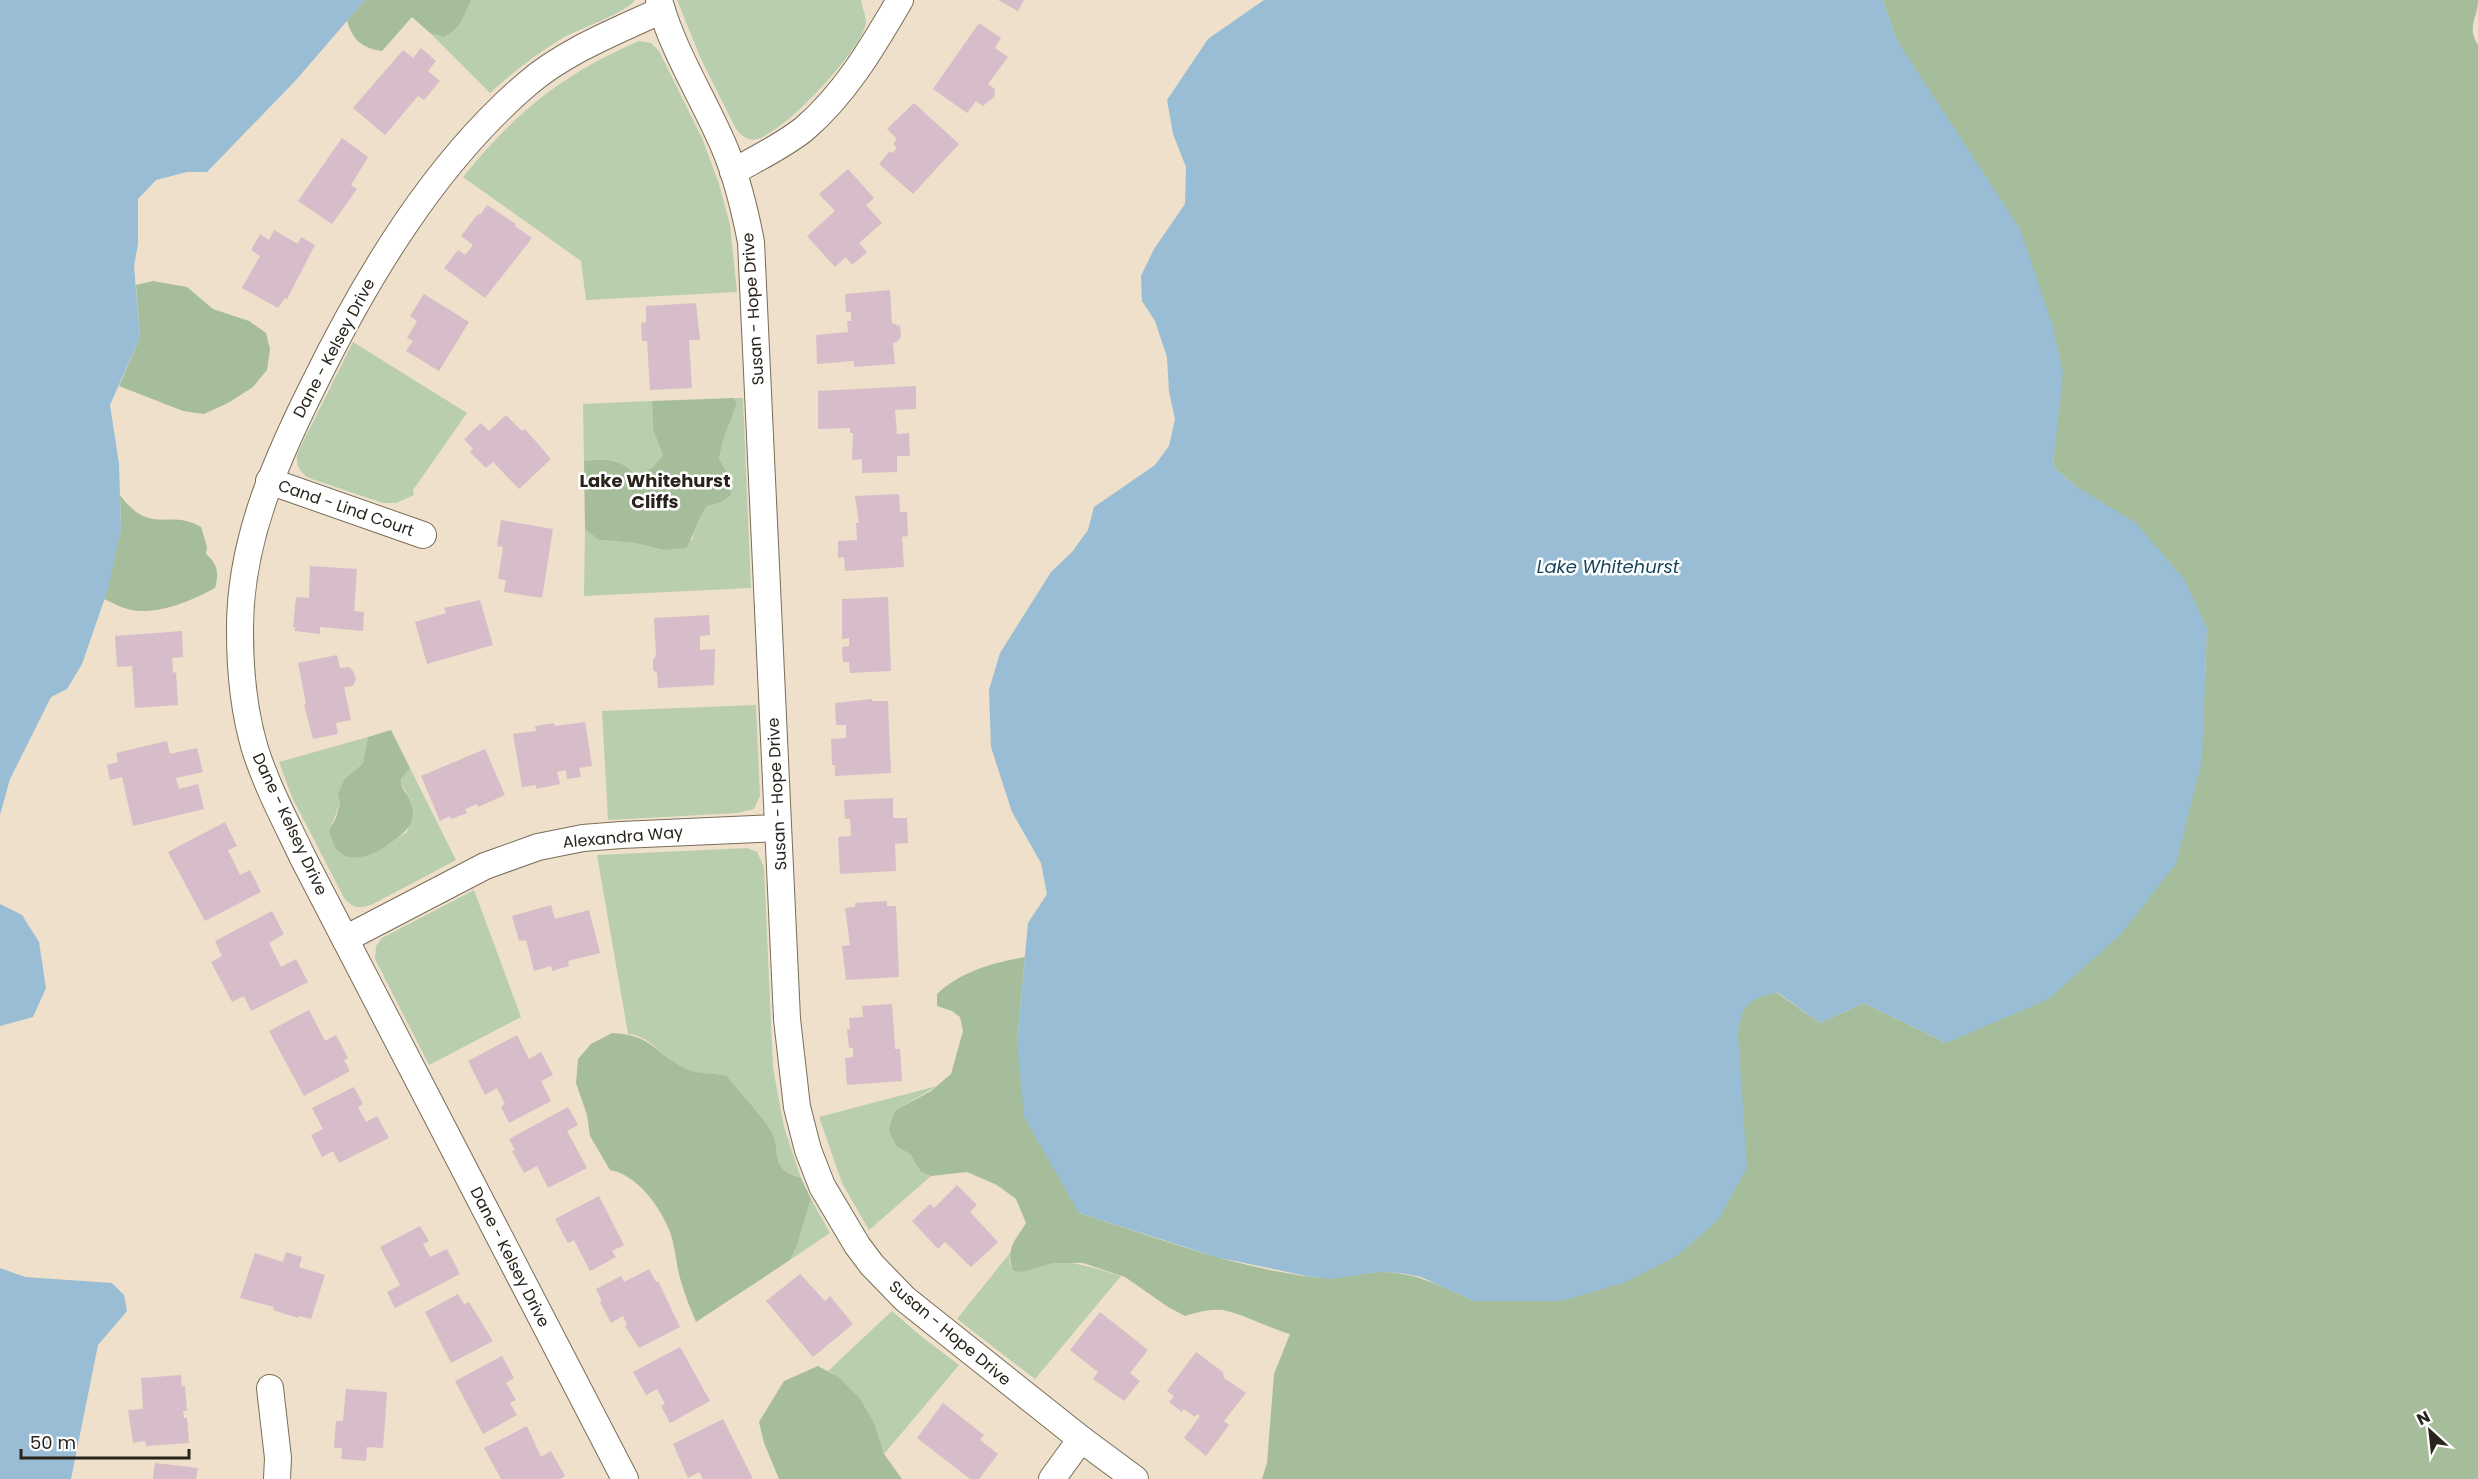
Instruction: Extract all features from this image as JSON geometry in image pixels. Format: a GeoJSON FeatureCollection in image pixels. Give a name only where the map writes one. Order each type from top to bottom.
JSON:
{"type":"FeatureCollection","features":[{"type":"Feature","properties":{"kind":"street"},"geometry":{"type":"LineString","coordinates":[[733,172],[804,129],[833,101],[861,65],[900,0]]}},
{"type":"Feature","properties":{"kind":"street","name":"Susan - Hope Drive"},"geometry":{"type":"LineString","coordinates":[[661,5],[733,172],[747,221],[753,265],[788,1019],[794,1086],[801,1126],[822,1186],[857,1245],[872,1265],[905,1299],[1135,1479]]}},
{"type":"Feature","properties":{"kind":"street","name":"Dane - Kelsey Drive"},"geometry":{"type":"LineString","coordinates":[[625,1479],[345,939],[272,793],[256,750],[245,707],[240,634],[243,583],[252,538],[269,481],[286,440],[341,328],[383,258],[450,164],[491,116],[528,82],[572,54],[661,5]]}},
{"type":"Feature","properties":{"kind":"street","name":"Cand - Lind Court"},"geometry":{"type":"LineString","coordinates":[[269,481],[423,535]]}},
{"type":"Feature","properties":{"kind":"street","name":"Alexandra Way"},"geometry":{"type":"LineString","coordinates":[[345,939],[485,866],[538,847],[583,838],[778,828]]}},
{"type":"Feature","properties":{"kind":"street"},"geometry":{"type":"LineString","coordinates":[[270,1388],[278,1458],[277,1479]]}},
{"type":"Feature","properties":{"kind":"street"},"geometry":{"type":"LineString","coordinates":[[1052,1479],[1082,1439]]}},
{"type":"Feature","properties":{"kind":"green space"},"geometry":{"type":"Polygon","coordinates":[[[365,0],[471,0],[461,22],[449,34],[443,37],[430,33],[412,17],[382,51],[363,45],[355,38],[349,27],[347,20],[365,0]]]}},
{"type":"Feature","properties":{"kind":"green space"},"geometry":{"type":"Polygon","coordinates":[[[471,0],[635,0],[622,10],[551,45],[490,93],[430,33],[442,37],[467,9],[471,0]]]}},
{"type":"Feature","properties":{"kind":"green space"},"geometry":{"type":"Polygon","coordinates":[[[677,0],[861,0],[866,24],[859,40],[835,73],[802,107],[770,133],[757,139],[750,139],[741,135],[735,127],[701,59],[677,0]]]}},
{"type":"Feature","properties":{"kind":"green space"},"geometry":{"type":"Polygon","coordinates":[[[1883,0],[2478,0],[2473,33],[2478,45],[2478,1479],[1262,1479],[1267,1463],[1274,1374],[1290,1334],[1223,1310],[1204,1311],[1185,1316],[1125,1277],[1083,1263],[1052,1263],[1022,1272],[1013,1271],[1011,1251],[1026,1223],[1016,1199],[997,1185],[967,1172],[931,1176],[921,1172],[910,1154],[897,1147],[889,1131],[896,1110],[931,1091],[951,1074],[963,1031],[960,1017],[952,1011],[937,1006],[937,994],[957,979],[978,969],[1025,957],[1017,1042],[1079,1213],[1223,1259],[1252,1266],[1320,1278],[1392,1272],[1440,1285],[1474,1301],[1739,1065],[1738,1028],[1743,1011],[1754,998],[1776,992],[1820,1023],[1864,1003],[1946,1043],[2205,678],[2207,628],[2077,487],[2053,467],[2056,433],[1896,39],[1883,0]]]}},
{"type":"Feature","properties":{"kind":"green space"},"geometry":{"type":"Polygon","coordinates":[[[639,41],[651,43],[659,51],[702,138],[719,184],[730,225],[737,292],[586,300],[581,261],[463,177],[502,133],[542,97],[586,67],[639,41]]]}},
{"type":"Feature","properties":{"kind":"green space"},"geometry":{"type":"Polygon","coordinates":[[[153,281],[187,287],[213,309],[249,321],[266,333],[270,349],[267,370],[253,387],[228,403],[204,414],[183,411],[119,386],[140,337],[136,285],[153,281]]]}},
{"type":"Feature","properties":{"kind":"green space"},"geometry":{"type":"Polygon","coordinates":[[[353,342],[467,413],[413,490],[414,495],[396,503],[383,503],[309,478],[303,474],[298,465],[297,454],[353,342]]]}},
{"type":"Feature","properties":{"kind":"green space"},"geometry":{"type":"Polygon","coordinates":[[[734,398],[743,398],[751,588],[584,596],[585,529],[599,540],[635,543],[663,550],[692,540],[699,517],[707,506],[719,503],[732,484],[719,459],[723,440],[737,404],[734,398]]]}},
{"type":"Feature","properties":{"kind":"green space"},"geometry":{"type":"Polygon","coordinates":[[[734,398],[737,404],[723,440],[719,459],[729,476],[731,495],[719,503],[707,506],[686,548],[663,550],[635,543],[599,540],[585,529],[584,461],[617,462],[634,473],[639,473],[651,468],[663,455],[653,429],[652,401],[734,398]]]}},
{"type":"Feature","properties":{"kind":"green space"},"geometry":{"type":"Polygon","coordinates":[[[652,401],[653,429],[664,454],[654,466],[647,471],[634,473],[617,462],[584,461],[583,404],[652,401]]]}},
{"type":"Feature","properties":{"kind":"green space"},"geometry":{"type":"Polygon","coordinates":[[[120,495],[131,508],[151,519],[179,520],[201,527],[207,547],[206,554],[216,570],[215,588],[179,604],[149,611],[130,610],[104,599],[121,528],[120,495]]]}},
{"type":"Feature","properties":{"kind":"green space"},"geometry":{"type":"Polygon","coordinates":[[[756,705],[760,796],[754,809],[738,813],[608,820],[602,711],[756,705]]]}},
{"type":"Feature","properties":{"kind":"green space"},"geometry":{"type":"Polygon","coordinates":[[[391,730],[410,768],[401,783],[410,800],[413,816],[411,822],[403,833],[377,851],[359,857],[345,856],[336,848],[329,830],[336,818],[340,802],[338,794],[344,780],[363,763],[368,737],[391,730]]]}},
{"type":"Feature","properties":{"kind":"green space"},"geometry":{"type":"Polygon","coordinates":[[[368,737],[363,763],[350,777],[329,830],[334,845],[342,855],[382,849],[407,832],[412,813],[411,801],[401,783],[402,776],[410,768],[456,860],[373,904],[361,907],[354,906],[344,898],[292,797],[279,762],[368,737]]]}},
{"type":"Feature","properties":{"kind":"green space"},"geometry":{"type":"Polygon","coordinates":[[[747,848],[757,852],[764,867],[773,1068],[784,1127],[801,1178],[781,1166],[777,1157],[775,1140],[768,1127],[727,1076],[681,1068],[645,1039],[628,1034],[597,855],[747,848]]]}},
{"type":"Feature","properties":{"kind":"green space"},"geometry":{"type":"Polygon","coordinates":[[[474,890],[521,1017],[429,1065],[375,959],[376,946],[382,938],[474,890]]]}},
{"type":"Feature","properties":{"kind":"green space"},"geometry":{"type":"Polygon","coordinates":[[[612,1033],[626,1034],[645,1041],[690,1071],[727,1076],[757,1111],[773,1135],[781,1166],[801,1178],[811,1199],[790,1260],[696,1322],[682,1284],[670,1232],[661,1213],[639,1185],[630,1178],[610,1170],[590,1136],[587,1115],[576,1083],[578,1059],[591,1044],[612,1033]]]}},
{"type":"Feature","properties":{"kind":"green space"},"geometry":{"type":"Polygon","coordinates":[[[937,1086],[896,1110],[897,1147],[910,1154],[921,1172],[931,1176],[869,1230],[842,1183],[819,1117],[937,1086]]]}},
{"type":"Feature","properties":{"kind":"green space"},"geometry":{"type":"Polygon","coordinates":[[[811,1199],[830,1233],[790,1260],[796,1248],[811,1199]]]}},
{"type":"Feature","properties":{"kind":"green space"},"geometry":{"type":"Polygon","coordinates":[[[1010,1253],[1009,1261],[1013,1271],[1059,1262],[1086,1266],[1121,1276],[1035,1379],[957,1319],[1010,1253]]]}},
{"type":"Feature","properties":{"kind":"green space"},"geometry":{"type":"Polygon","coordinates":[[[892,1311],[959,1365],[884,1454],[870,1418],[857,1396],[839,1378],[828,1371],[892,1311]]]}},
{"type":"Feature","properties":{"kind":"green space"},"geometry":{"type":"Polygon","coordinates":[[[818,1366],[840,1378],[860,1399],[874,1423],[884,1454],[902,1479],[779,1479],[764,1443],[759,1422],[784,1381],[818,1366]]]}},
{"type":"Feature","properties":{"kind":"water"},"geometry":{"type":"Polygon","coordinates":[[[0,0],[365,0],[296,80],[207,172],[187,172],[156,180],[138,199],[138,244],[134,266],[140,337],[110,405],[119,464],[121,528],[109,586],[82,664],[67,689],[51,697],[10,779],[0,815],[0,0]]]}},
{"type":"Feature","properties":{"kind":"water","name":"Lake Whitehurst"},"geometry":{"type":"Polygon","coordinates":[[[1264,0],[1883,0],[1896,39],[2020,229],[2052,324],[2063,372],[2053,467],[2077,487],[2136,523],[2184,579],[2207,628],[2202,760],[2176,864],[2120,935],[2049,999],[1946,1043],[1864,1003],[1820,1023],[1777,992],[1753,1001],[1744,1010],[1738,1034],[1747,1168],[1718,1220],[1678,1255],[1626,1282],[1562,1301],[1474,1301],[1421,1277],[1401,1273],[1377,1272],[1332,1279],[1311,1277],[1216,1257],[1079,1213],[1024,1117],[1017,1042],[1028,923],[1047,894],[1041,863],[1012,812],[991,747],[989,690],[1000,653],[1051,572],[1072,552],[1088,530],[1094,507],[1155,465],[1169,446],[1175,419],[1169,392],[1167,357],[1155,321],[1142,301],[1141,276],[1154,249],[1185,204],[1186,167],[1173,134],[1167,100],[1208,39],[1264,0]]]}},
{"type":"Feature","properties":{"kind":"water"},"geometry":{"type":"Polygon","coordinates":[[[0,904],[22,915],[39,942],[46,988],[33,1017],[0,1026],[0,904]]]}},
{"type":"Feature","properties":{"kind":"water"},"geometry":{"type":"Polygon","coordinates":[[[0,1268],[25,1277],[112,1283],[124,1295],[127,1311],[98,1345],[71,1479],[0,1479],[0,1268]]]}},
{"type":"Feature","properties":{"kind":"building"},"geometry":{"type":"Polygon","coordinates":[[[998,0],[1024,0],[1018,11],[998,0]]]}},
{"type":"Feature","properties":{"kind":"building"},"geometry":{"type":"Polygon","coordinates":[[[979,23],[1001,38],[995,48],[1008,57],[988,84],[995,89],[994,97],[983,106],[976,101],[967,113],[933,89],[979,23]]]}},
{"type":"Feature","properties":{"kind":"building"},"geometry":{"type":"Polygon","coordinates":[[[421,48],[436,61],[428,71],[440,81],[424,100],[418,96],[385,135],[353,108],[403,50],[413,58],[421,48]]]}},
{"type":"Feature","properties":{"kind":"building"},"geometry":{"type":"Polygon","coordinates":[[[914,103],[959,144],[913,194],[879,164],[890,151],[892,153],[897,148],[893,144],[897,139],[887,129],[914,103]]]}},
{"type":"Feature","properties":{"kind":"building"},"geometry":{"type":"Polygon","coordinates":[[[342,138],[368,157],[351,185],[357,189],[332,224],[298,201],[342,138]]]}},
{"type":"Feature","properties":{"kind":"building"},"geometry":{"type":"Polygon","coordinates":[[[848,169],[874,198],[866,205],[882,223],[859,243],[867,252],[852,265],[846,257],[835,267],[807,236],[835,211],[819,194],[848,169]]]}},
{"type":"Feature","properties":{"kind":"building"},"geometry":{"type":"Polygon","coordinates":[[[487,205],[516,224],[515,226],[532,238],[485,298],[444,268],[458,250],[465,255],[473,245],[461,236],[487,205]]]}},
{"type":"Feature","properties":{"kind":"building"},"geometry":{"type":"Polygon","coordinates":[[[274,230],[298,244],[301,237],[315,245],[287,299],[285,298],[278,308],[242,288],[260,256],[251,250],[260,234],[269,240],[274,230]]]}},
{"type":"Feature","properties":{"kind":"building"},"geometry":{"type":"Polygon","coordinates":[[[890,290],[892,323],[900,326],[901,337],[893,343],[895,364],[854,367],[854,361],[817,364],[816,335],[848,332],[847,321],[851,321],[851,312],[846,312],[845,294],[890,290]]]}},
{"type":"Feature","properties":{"kind":"building"},"geometry":{"type":"Polygon","coordinates":[[[424,294],[469,322],[439,371],[406,351],[413,341],[407,338],[417,321],[410,316],[424,294]]]}},
{"type":"Feature","properties":{"kind":"building"},"geometry":{"type":"Polygon","coordinates":[[[696,303],[700,340],[689,340],[692,388],[650,390],[647,341],[642,341],[641,323],[646,322],[646,306],[696,303]]]}},
{"type":"Feature","properties":{"kind":"building"},"geometry":{"type":"Polygon","coordinates":[[[916,386],[916,409],[895,410],[897,434],[909,433],[910,456],[897,456],[897,472],[862,473],[862,459],[852,460],[853,433],[850,433],[850,428],[818,429],[818,391],[916,386]]]}},
{"type":"Feature","properties":{"kind":"building"},"geometry":{"type":"Polygon","coordinates":[[[506,415],[522,431],[525,429],[551,459],[519,489],[493,462],[486,468],[470,452],[473,449],[464,439],[481,423],[489,431],[506,415]]]}},
{"type":"Feature","properties":{"kind":"building"},"geometry":{"type":"Polygon","coordinates":[[[899,494],[900,512],[907,512],[908,536],[902,537],[904,567],[845,571],[844,557],[838,558],[838,541],[857,540],[856,523],[859,523],[855,496],[899,494]]]}},
{"type":"Feature","properties":{"kind":"building"},"geometry":{"type":"Polygon","coordinates":[[[501,520],[553,529],[542,598],[504,592],[506,580],[498,579],[503,547],[497,546],[501,520]]]}},
{"type":"Feature","properties":{"kind":"building"},"geometry":{"type":"Polygon","coordinates":[[[310,566],[357,569],[354,611],[364,612],[363,631],[320,627],[320,634],[295,631],[293,627],[296,597],[309,598],[310,566]]]}},
{"type":"Feature","properties":{"kind":"building"},"geometry":{"type":"Polygon","coordinates":[[[888,597],[891,671],[850,673],[849,662],[843,662],[842,647],[849,646],[849,638],[842,639],[842,599],[888,597]]]}},
{"type":"Feature","properties":{"kind":"building"},"geometry":{"type":"Polygon","coordinates":[[[480,600],[493,645],[427,664],[415,622],[446,613],[444,608],[480,600]]]}},
{"type":"Feature","properties":{"kind":"building"},"geometry":{"type":"Polygon","coordinates":[[[709,615],[710,635],[700,636],[700,650],[715,649],[714,685],[658,688],[657,673],[653,670],[653,659],[656,656],[654,618],[709,615]]]}},
{"type":"Feature","properties":{"kind":"building"},"geometry":{"type":"Polygon","coordinates":[[[182,631],[183,657],[172,658],[173,673],[176,672],[178,705],[135,708],[132,666],[117,667],[115,636],[182,631]]]}},
{"type":"Feature","properties":{"kind":"building"},"geometry":{"type":"Polygon","coordinates":[[[337,655],[340,668],[349,667],[356,679],[353,686],[344,687],[351,720],[336,723],[338,734],[313,739],[304,705],[306,704],[298,663],[337,655]]]}},
{"type":"Feature","properties":{"kind":"building"},"geometry":{"type":"Polygon","coordinates":[[[872,699],[872,701],[888,701],[891,773],[835,776],[835,765],[832,765],[831,739],[846,738],[846,725],[836,725],[835,703],[872,699]]]}},
{"type":"Feature","properties":{"kind":"building"},"geometry":{"type":"Polygon","coordinates":[[[585,722],[592,766],[579,768],[581,777],[567,779],[566,770],[557,772],[560,784],[536,789],[536,785],[522,787],[513,734],[536,731],[535,726],[585,722]]]}},
{"type":"Feature","properties":{"kind":"building"},"geometry":{"type":"Polygon","coordinates":[[[167,741],[170,754],[197,748],[203,772],[176,778],[179,789],[198,784],[204,809],[133,826],[122,777],[110,780],[107,765],[118,762],[116,753],[167,741]]]}},
{"type":"Feature","properties":{"kind":"building"},"geometry":{"type":"Polygon","coordinates":[[[485,749],[505,795],[478,807],[477,804],[465,809],[467,813],[451,819],[450,816],[440,821],[421,776],[485,749]]]}},
{"type":"Feature","properties":{"kind":"building"},"geometry":{"type":"Polygon","coordinates":[[[893,798],[893,818],[907,818],[908,843],[895,844],[896,871],[840,874],[838,837],[851,836],[850,819],[845,819],[844,800],[893,798]]]}},
{"type":"Feature","properties":{"kind":"building"},"geometry":{"type":"Polygon","coordinates":[[[225,822],[237,846],[228,850],[240,875],[250,870],[261,892],[205,921],[168,852],[225,822]]]}},
{"type":"Feature","properties":{"kind":"building"},"geometry":{"type":"Polygon","coordinates":[[[887,901],[887,906],[896,906],[899,977],[846,980],[842,946],[850,945],[845,908],[855,907],[855,903],[887,901]]]}},
{"type":"Feature","properties":{"kind":"building"},"geometry":{"type":"Polygon","coordinates":[[[551,905],[555,919],[589,910],[600,953],[568,961],[569,966],[552,971],[551,966],[534,971],[526,940],[519,941],[512,916],[551,905]]]}},
{"type":"Feature","properties":{"kind":"building"},"geometry":{"type":"Polygon","coordinates":[[[272,911],[284,934],[269,943],[281,967],[296,959],[308,982],[251,1011],[244,996],[232,1002],[211,962],[222,956],[215,941],[272,911]]]}},
{"type":"Feature","properties":{"kind":"building"},"geometry":{"type":"Polygon","coordinates":[[[892,1004],[895,1049],[900,1049],[902,1081],[847,1085],[845,1058],[853,1057],[853,1048],[849,1048],[847,1029],[850,1029],[849,1018],[863,1017],[862,1006],[892,1004]]]}},
{"type":"Feature","properties":{"kind":"building"},"geometry":{"type":"Polygon","coordinates":[[[309,1010],[325,1041],[336,1035],[348,1058],[344,1060],[350,1071],[304,1096],[269,1031],[309,1010]]]}},
{"type":"Feature","properties":{"kind":"building"},"geometry":{"type":"Polygon","coordinates":[[[517,1035],[529,1059],[541,1052],[553,1075],[541,1081],[551,1101],[509,1123],[501,1107],[505,1104],[497,1088],[485,1095],[468,1061],[517,1035]]]}},
{"type":"Feature","properties":{"kind":"building"},"geometry":{"type":"Polygon","coordinates":[[[354,1087],[363,1104],[358,1107],[366,1122],[377,1116],[389,1138],[339,1163],[333,1151],[322,1157],[311,1135],[323,1129],[312,1108],[354,1087]]]}},
{"type":"Feature","properties":{"kind":"building"},"geometry":{"type":"Polygon","coordinates":[[[568,1107],[578,1125],[567,1131],[587,1168],[548,1188],[537,1166],[524,1173],[512,1151],[515,1150],[509,1139],[568,1107]]]}},
{"type":"Feature","properties":{"kind":"building"},"geometry":{"type":"Polygon","coordinates":[[[957,1185],[977,1205],[970,1212],[998,1242],[971,1267],[945,1242],[938,1249],[912,1221],[930,1204],[934,1208],[957,1185]]]}},
{"type":"Feature","properties":{"kind":"building"},"geometry":{"type":"Polygon","coordinates":[[[599,1196],[624,1245],[612,1251],[616,1257],[590,1271],[574,1240],[568,1243],[555,1219],[599,1196]]]}},
{"type":"Feature","properties":{"kind":"building"},"geometry":{"type":"Polygon","coordinates":[[[420,1226],[429,1241],[423,1244],[430,1257],[447,1249],[460,1274],[395,1308],[387,1292],[400,1285],[380,1247],[420,1226]]]}},
{"type":"Feature","properties":{"kind":"building"},"geometry":{"type":"Polygon","coordinates":[[[286,1252],[302,1257],[299,1267],[325,1275],[311,1319],[299,1316],[298,1318],[273,1310],[274,1307],[240,1298],[255,1253],[283,1262],[286,1252]]]}},
{"type":"Feature","properties":{"kind":"building"},"geometry":{"type":"Polygon","coordinates":[[[649,1269],[656,1282],[658,1281],[680,1327],[639,1348],[625,1326],[627,1325],[623,1316],[611,1323],[596,1289],[621,1276],[624,1282],[649,1269]]]}},
{"type":"Feature","properties":{"kind":"building"},"geometry":{"type":"Polygon","coordinates":[[[800,1274],[825,1301],[830,1296],[853,1324],[813,1357],[766,1301],[800,1274]]]}},
{"type":"Feature","properties":{"kind":"building"},"geometry":{"type":"Polygon","coordinates":[[[458,1294],[464,1304],[469,1302],[493,1341],[451,1363],[425,1312],[458,1294]]]}},
{"type":"Feature","properties":{"kind":"building"},"geometry":{"type":"Polygon","coordinates":[[[1100,1312],[1148,1350],[1130,1373],[1140,1381],[1124,1401],[1093,1379],[1098,1372],[1070,1350],[1100,1312]]]}},
{"type":"Feature","properties":{"kind":"building"},"geometry":{"type":"Polygon","coordinates":[[[680,1347],[710,1401],[670,1423],[661,1406],[665,1404],[657,1389],[646,1395],[633,1372],[680,1347]]]}},
{"type":"Feature","properties":{"kind":"building"},"geometry":{"type":"Polygon","coordinates":[[[1196,1352],[1223,1372],[1224,1378],[1246,1393],[1224,1421],[1229,1425],[1206,1456],[1184,1438],[1200,1416],[1197,1414],[1195,1417],[1184,1409],[1182,1412],[1169,1402],[1174,1396],[1167,1391],[1196,1352]]]}},
{"type":"Feature","properties":{"kind":"building"},"geometry":{"type":"Polygon","coordinates":[[[502,1356],[514,1378],[506,1383],[516,1400],[510,1403],[517,1415],[483,1434],[455,1381],[502,1356]]]}},
{"type":"Feature","properties":{"kind":"building"},"geometry":{"type":"Polygon","coordinates":[[[181,1375],[182,1386],[185,1386],[187,1411],[183,1411],[184,1418],[187,1418],[189,1443],[146,1446],[145,1441],[133,1443],[128,1410],[143,1409],[141,1378],[181,1375]]]}},
{"type":"Feature","properties":{"kind":"building"},"geometry":{"type":"Polygon","coordinates":[[[346,1389],[387,1392],[383,1448],[367,1447],[366,1461],[341,1459],[342,1448],[334,1448],[336,1421],[343,1421],[346,1389]]]}},
{"type":"Feature","properties":{"kind":"building"},"geometry":{"type":"Polygon","coordinates":[[[943,1403],[984,1435],[980,1440],[998,1454],[979,1479],[970,1479],[917,1438],[943,1403]]]}},
{"type":"Feature","properties":{"kind":"building"},"geometry":{"type":"Polygon","coordinates":[[[723,1419],[753,1479],[703,1479],[699,1472],[688,1478],[673,1444],[723,1419]]]}},
{"type":"Feature","properties":{"kind":"building"},"geometry":{"type":"Polygon","coordinates":[[[527,1426],[541,1457],[551,1451],[565,1476],[560,1479],[501,1479],[484,1448],[527,1426]]]}},
{"type":"Feature","properties":{"kind":"building"},"geometry":{"type":"Polygon","coordinates":[[[155,1463],[198,1468],[196,1479],[153,1479],[155,1463]]]}},
{"type":"Feature","properties":{"kind":"district","name":"Lake Whitehurst Cliffs"},"geometry":{"type":"Point","coordinates":[655,490]}}]}
